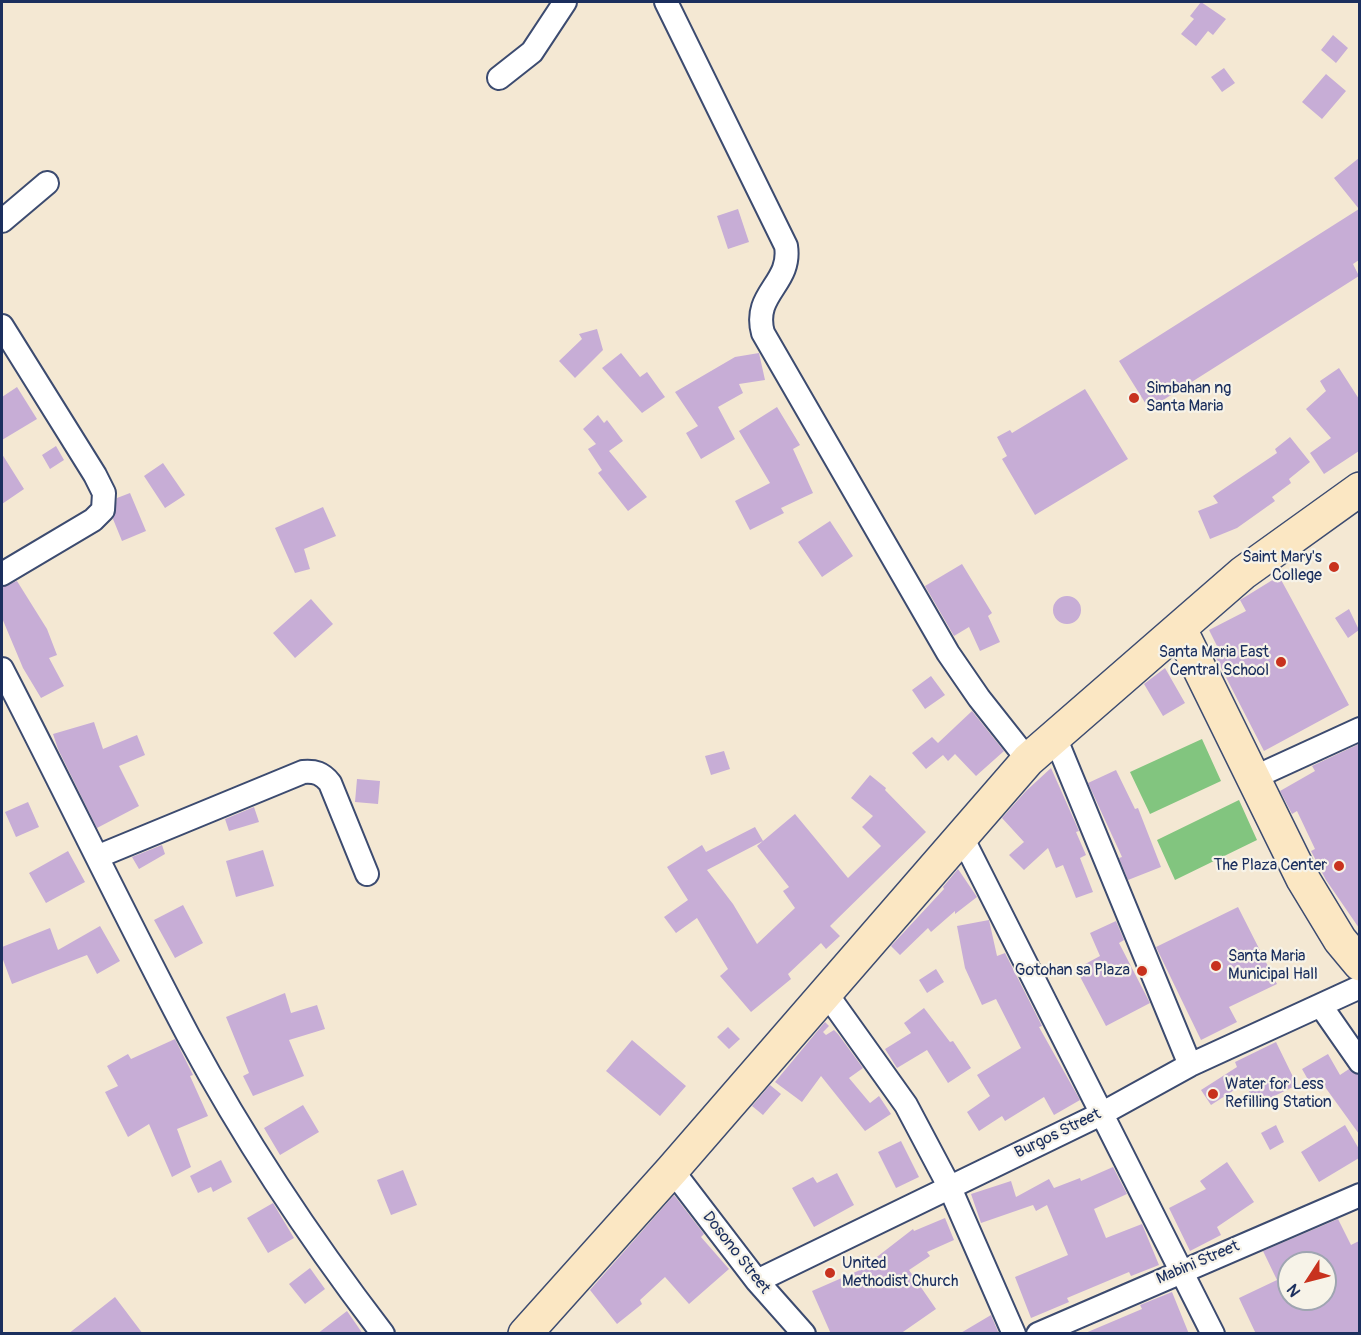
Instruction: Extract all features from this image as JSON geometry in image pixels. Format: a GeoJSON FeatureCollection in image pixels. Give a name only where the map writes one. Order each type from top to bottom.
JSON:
{"type":"FeatureCollection","features":[{"type":"Feature","properties":{"kind":"main road"},"geometry":{"type":"LineString","coordinates":[[525,1334],[672,1170],[1028,760],[1243,573],[1359,489]]}},
{"type":"Feature","properties":{"kind":"main road"},"geometry":{"type":"LineString","coordinates":[[1180,629],[1303,879],[1340,940],[1359,964]]}},
{"type":"Feature","properties":{"kind":"street"},"geometry":{"type":"LineString","coordinates":[[500,78],[532,52],[565,2]]}},
{"type":"Feature","properties":{"kind":"street"},"geometry":{"type":"LineString","coordinates":[[666,2],[786,246],[788,258],[782,276],[762,306],[759,318],[763,333],[948,653],[979,698],[1028,760]]}},
{"type":"Feature","properties":{"kind":"street"},"geometry":{"type":"LineString","coordinates":[[2,221],[47,183]]}},
{"type":"Feature","properties":{"kind":"street"},"geometry":{"type":"LineString","coordinates":[[2,326],[104,493],[103,510],[93,520],[2,574]]}},
{"type":"Feature","properties":{"kind":"street"},"geometry":{"type":"LineString","coordinates":[[2,669],[190,1039],[320,1252],[383,1334]]}},
{"type":"Feature","properties":{"kind":"street"},"geometry":{"type":"LineString","coordinates":[[1253,778],[1359,729]]}},
{"type":"Feature","properties":{"kind":"street"},"geometry":{"type":"LineString","coordinates":[[1054,737],[1190,1065]]}},
{"type":"Feature","properties":{"kind":"street"},"geometry":{"type":"LineString","coordinates":[[99,856],[188,817],[303,772],[312,771],[319,773],[330,783],[368,874]]}},
{"type":"Feature","properties":{"kind":"street"},"geometry":{"type":"LineString","coordinates":[[962,837],[1213,1334]]}},
{"type":"Feature","properties":{"kind":"street","name":"Burgos Street"},"geometry":{"type":"LineString","coordinates":[[757,1281],[1103,1113],[1190,1065],[1359,987]]}},
{"type":"Feature","properties":{"kind":"street"},"geometry":{"type":"LineString","coordinates":[[826,993],[906,1106],[950,1188],[1014,1334]]}},
{"type":"Feature","properties":{"kind":"street"},"geometry":{"type":"LineString","coordinates":[[1321,1006],[1359,1062]]}},
{"type":"Feature","properties":{"kind":"street","name":"Dosono Street"},"geometry":{"type":"LineString","coordinates":[[672,1170],[757,1281],[804,1334]]}},
{"type":"Feature","properties":{"kind":"street","name":"Mabini Street"},"geometry":{"type":"LineString","coordinates":[[1038,1334],[1359,1195]]}},
{"type":"Feature","properties":{"kind":"green space"},"geometry":{"type":"Polygon","coordinates":[[[1202,739],[1221,781],[1150,814],[1130,772],[1202,739]]]}},
{"type":"Feature","properties":{"kind":"green space"},"geometry":{"type":"Polygon","coordinates":[[[1239,800],[1257,840],[1175,880],[1157,840],[1239,800]]]}},
{"type":"Feature","properties":{"kind":"building"},"geometry":{"type":"Polygon","coordinates":[[[1201,2],[1226,19],[1213,35],[1208,31],[1196,46],[1181,34],[1194,19],[1190,16],[1201,2]]]}},
{"type":"Feature","properties":{"kind":"building"},"geometry":{"type":"Polygon","coordinates":[[[1333,35],[1348,48],[1336,63],[1321,50],[1333,35]]]}},
{"type":"Feature","properties":{"kind":"building"},"geometry":{"type":"Polygon","coordinates":[[[1224,68],[1235,83],[1222,92],[1211,77],[1224,68]]]}},
{"type":"Feature","properties":{"kind":"building"},"geometry":{"type":"Polygon","coordinates":[[[1326,74],[1346,91],[1322,119],[1302,102],[1326,74]]]}},
{"type":"Feature","properties":{"kind":"building"},"geometry":{"type":"Polygon","coordinates":[[[1359,158],[1359,209],[1334,178],[1359,158]]]}},
{"type":"Feature","properties":{"kind":"building"},"geometry":{"type":"Polygon","coordinates":[[[738,209],[749,242],[728,249],[717,216],[738,209]]]}},
{"type":"Feature","properties":{"kind":"building"},"geometry":{"type":"Polygon","coordinates":[[[1359,209],[1359,260],[1353,264],[1359,276],[1149,409],[1119,361],[1359,209]]]}},
{"type":"Feature","properties":{"kind":"building"},"geometry":{"type":"Polygon","coordinates":[[[597,329],[603,350],[575,378],[559,361],[582,339],[579,334],[597,329]]]}},
{"type":"Feature","properties":{"kind":"building"},"geometry":{"type":"Polygon","coordinates":[[[621,353],[640,377],[647,372],[665,397],[642,413],[602,368],[621,353]]]}},
{"type":"Feature","properties":{"kind":"building"},"geometry":{"type":"Polygon","coordinates":[[[759,353],[765,380],[739,384],[743,393],[718,407],[735,439],[701,459],[686,433],[698,426],[675,392],[735,357],[759,353]]]}},
{"type":"Feature","properties":{"kind":"building"},"geometry":{"type":"Polygon","coordinates":[[[1339,368],[1359,399],[1359,451],[1324,474],[1310,453],[1331,438],[1306,409],[1326,391],[1320,381],[1339,368]]]}},
{"type":"Feature","properties":{"kind":"building"},"geometry":{"type":"Polygon","coordinates":[[[17,387],[37,419],[2,440],[2,397],[17,387]]]}},
{"type":"Feature","properties":{"kind":"building"},"geometry":{"type":"Polygon","coordinates":[[[1085,389],[1128,459],[1035,515],[1002,459],[1007,456],[997,437],[1010,430],[1012,433],[1085,389]]]}},
{"type":"Feature","properties":{"kind":"building"},"geometry":{"type":"Polygon","coordinates":[[[777,407],[800,445],[793,449],[813,493],[781,508],[784,513],[750,530],[735,501],[770,483],[739,431],[777,407]]]}},
{"type":"Feature","properties":{"kind":"building"},"geometry":{"type":"Polygon","coordinates":[[[598,415],[604,423],[607,420],[623,441],[609,451],[647,497],[628,511],[598,473],[602,470],[588,449],[596,444],[583,429],[598,415]]]}},
{"type":"Feature","properties":{"kind":"building"},"geometry":{"type":"Polygon","coordinates":[[[1290,437],[1310,462],[1289,479],[1291,483],[1272,497],[1275,501],[1237,528],[1210,539],[1198,511],[1218,503],[1213,496],[1277,453],[1275,449],[1290,437]]]}},
{"type":"Feature","properties":{"kind":"building"},"geometry":{"type":"Polygon","coordinates":[[[56,446],[64,460],[50,469],[42,455],[56,446]]]}},
{"type":"Feature","properties":{"kind":"building"},"geometry":{"type":"Polygon","coordinates":[[[2,454],[24,489],[2,504],[2,454]]]}},
{"type":"Feature","properties":{"kind":"building"},"geometry":{"type":"Polygon","coordinates":[[[163,463],[185,495],[165,508],[144,476],[163,463]]]}},
{"type":"Feature","properties":{"kind":"building"},"geometry":{"type":"Polygon","coordinates":[[[130,493],[146,531],[122,541],[113,519],[117,498],[130,493]]]}},
{"type":"Feature","properties":{"kind":"building"},"geometry":{"type":"Polygon","coordinates":[[[323,507],[336,536],[304,549],[310,569],[295,573],[275,528],[323,507]]]}},
{"type":"Feature","properties":{"kind":"building"},"geometry":{"type":"Polygon","coordinates":[[[830,521],[853,556],[822,577],[798,542],[830,521]]]}},
{"type":"Feature","properties":{"kind":"building"},"geometry":{"type":"Polygon","coordinates":[[[962,564],[992,613],[988,616],[1000,642],[980,651],[969,627],[954,636],[925,586],[962,564]]]}},
{"type":"Feature","properties":{"kind":"building","name":"Santa Maria East Central School"},"geometry":{"type":"Polygon","coordinates":[[[1279,576],[1349,705],[1264,751],[1215,656],[1221,654],[1209,630],[1246,611],[1240,600],[1279,576]]]}},
{"type":"Feature","properties":{"kind":"building"},"geometry":{"type":"Polygon","coordinates":[[[17,581],[47,629],[57,655],[49,658],[64,686],[41,698],[23,668],[2,618],[2,587],[17,581]]]}},
{"type":"Feature","properties":{"kind":"building"},"geometry":{"type":"Polygon","coordinates":[[[1067,596],[1077,600],[1081,610],[1077,620],[1067,624],[1057,620],[1053,610],[1057,600],[1067,596]]]}},
{"type":"Feature","properties":{"kind":"building"},"geometry":{"type":"Polygon","coordinates":[[[311,599],[333,624],[295,658],[273,633],[311,599]]]}},
{"type":"Feature","properties":{"kind":"building"},"geometry":{"type":"Polygon","coordinates":[[[1349,609],[1359,630],[1348,638],[1335,618],[1349,609]]]}},
{"type":"Feature","properties":{"kind":"building"},"geometry":{"type":"Polygon","coordinates":[[[1165,668],[1185,703],[1163,716],[1144,684],[1165,668]]]}},
{"type":"Feature","properties":{"kind":"building"},"geometry":{"type":"Polygon","coordinates":[[[931,676],[945,695],[925,709],[912,690],[931,676]]]}},
{"type":"Feature","properties":{"kind":"building"},"geometry":{"type":"Polygon","coordinates":[[[972,711],[1004,751],[976,776],[955,754],[948,761],[943,755],[926,769],[912,753],[932,737],[938,743],[972,711]]]}},
{"type":"Feature","properties":{"kind":"building"},"geometry":{"type":"Polygon","coordinates":[[[94,722],[103,749],[137,735],[145,755],[119,766],[139,806],[97,828],[58,749],[53,734],[94,722]]]}},
{"type":"Feature","properties":{"kind":"building"},"geometry":{"type":"Polygon","coordinates":[[[1359,744],[1359,928],[1326,880],[1311,851],[1315,849],[1297,811],[1292,814],[1280,791],[1315,771],[1312,766],[1359,744]]]}},
{"type":"Feature","properties":{"kind":"building"},"geometry":{"type":"Polygon","coordinates":[[[724,751],[730,769],[711,775],[705,756],[724,751]]]}},
{"type":"Feature","properties":{"kind":"building"},"geometry":{"type":"Polygon","coordinates":[[[1051,768],[1079,831],[1076,832],[1086,855],[1080,858],[1093,892],[1076,898],[1063,865],[1056,868],[1048,848],[1024,870],[1009,855],[1024,842],[1002,818],[1051,768]]]}},
{"type":"Feature","properties":{"kind":"building"},"geometry":{"type":"Polygon","coordinates":[[[1116,770],[1135,809],[1138,808],[1161,867],[1128,880],[1119,858],[1122,857],[1088,783],[1116,770]]]}},
{"type":"Feature","properties":{"kind":"building"},"geometry":{"type":"Polygon","coordinates":[[[870,775],[886,788],[885,790],[926,832],[830,926],[840,936],[826,949],[821,943],[788,974],[791,979],[751,1012],[720,976],[728,969],[697,918],[676,933],[664,917],[688,900],[667,867],[702,845],[706,852],[755,827],[763,841],[795,814],[848,878],[881,846],[862,827],[873,816],[851,798],[870,775]],[[763,841],[707,870],[733,904],[757,944],[795,908],[783,891],[789,887],[757,846],[763,841]]]}},
{"type":"Feature","properties":{"kind":"building"},"geometry":{"type":"Polygon","coordinates":[[[357,779],[380,781],[378,804],[355,802],[357,779]]]}},
{"type":"Feature","properties":{"kind":"building"},"geometry":{"type":"Polygon","coordinates":[[[28,802],[39,827],[16,837],[5,812],[28,802]]]}},
{"type":"Feature","properties":{"kind":"building"},"geometry":{"type":"Polygon","coordinates":[[[254,807],[259,822],[229,831],[225,819],[254,807]]]}},
{"type":"Feature","properties":{"kind":"building"},"geometry":{"type":"Polygon","coordinates":[[[162,845],[165,854],[139,869],[132,857],[162,845]]]}},
{"type":"Feature","properties":{"kind":"building"},"geometry":{"type":"Polygon","coordinates":[[[263,850],[274,886],[236,897],[226,861],[263,850]]]}},
{"type":"Feature","properties":{"kind":"building"},"geometry":{"type":"Polygon","coordinates":[[[68,851],[85,882],[46,903],[29,873],[68,851]]]}},
{"type":"Feature","properties":{"kind":"building"},"geometry":{"type":"Polygon","coordinates":[[[958,869],[977,897],[955,914],[955,911],[931,932],[928,928],[900,955],[891,946],[944,889],[943,887],[958,869]]]}},
{"type":"Feature","properties":{"kind":"building"},"geometry":{"type":"Polygon","coordinates":[[[183,905],[203,943],[175,958],[154,920],[183,905]]]}},
{"type":"Feature","properties":{"kind":"building","name":"Santa Maria Municipal Hall"},"geometry":{"type":"Polygon","coordinates":[[[1238,907],[1277,984],[1229,1007],[1237,1022],[1201,1040],[1156,947],[1238,907]]]}},
{"type":"Feature","properties":{"kind":"building"},"geometry":{"type":"Polygon","coordinates":[[[989,920],[997,956],[1005,953],[1042,1026],[1039,1027],[1080,1100],[1054,1115],[1044,1097],[1005,1121],[1002,1116],[979,1131],[967,1112],[990,1096],[977,1075],[1021,1048],[996,999],[982,1005],[965,968],[957,926],[989,920]]]}},
{"type":"Feature","properties":{"kind":"building"},"geometry":{"type":"Polygon","coordinates":[[[1116,921],[1124,940],[1119,943],[1150,1003],[1106,1026],[1076,969],[1100,956],[1090,933],[1116,921]]]}},
{"type":"Feature","properties":{"kind":"building"},"geometry":{"type":"Polygon","coordinates":[[[100,926],[120,961],[97,974],[87,955],[12,984],[2,957],[2,947],[50,928],[58,950],[100,926]]]}},
{"type":"Feature","properties":{"kind":"building"},"geometry":{"type":"Polygon","coordinates":[[[936,969],[944,982],[927,993],[919,980],[936,969]]]}},
{"type":"Feature","properties":{"kind":"building"},"geometry":{"type":"Polygon","coordinates":[[[285,993],[291,1013],[317,1005],[325,1029],[289,1040],[304,1076],[253,1096],[243,1076],[249,1073],[226,1017],[285,993]]]}},
{"type":"Feature","properties":{"kind":"building"},"geometry":{"type":"Polygon","coordinates":[[[924,1008],[950,1042],[953,1041],[971,1068],[948,1083],[927,1050],[897,1068],[885,1049],[911,1033],[904,1023],[924,1008]]]}},
{"type":"Feature","properties":{"kind":"building"},"geometry":{"type":"Polygon","coordinates":[[[825,1022],[829,1026],[823,1032],[826,1035],[834,1030],[863,1068],[849,1078],[870,1103],[879,1096],[891,1114],[865,1131],[821,1076],[802,1102],[775,1082],[825,1022]]]}},
{"type":"Feature","properties":{"kind":"building"},"geometry":{"type":"Polygon","coordinates":[[[728,1027],[740,1039],[729,1049],[717,1037],[728,1027]]]}},
{"type":"Feature","properties":{"kind":"building"},"geometry":{"type":"Polygon","coordinates":[[[175,1039],[193,1075],[190,1076],[208,1116],[177,1129],[191,1167],[172,1177],[149,1124],[128,1137],[105,1092],[118,1086],[107,1066],[128,1054],[131,1059],[175,1039]]]}},
{"type":"Feature","properties":{"kind":"building"},"geometry":{"type":"Polygon","coordinates":[[[632,1040],[686,1086],[660,1116],[606,1071],[632,1040]]]}},
{"type":"Feature","properties":{"kind":"building"},"geometry":{"type":"Polygon","coordinates":[[[1276,1042],[1297,1085],[1256,1105],[1245,1083],[1211,1105],[1201,1090],[1237,1067],[1235,1062],[1276,1042]]]}},
{"type":"Feature","properties":{"kind":"building"},"geometry":{"type":"Polygon","coordinates":[[[1328,1054],[1340,1075],[1349,1069],[1359,1075],[1359,1134],[1320,1080],[1311,1085],[1302,1069],[1328,1054]]]}},
{"type":"Feature","properties":{"kind":"building"},"geometry":{"type":"Polygon","coordinates":[[[770,1085],[781,1094],[763,1115],[752,1106],[770,1085]]]}},
{"type":"Feature","properties":{"kind":"building"},"geometry":{"type":"Polygon","coordinates":[[[303,1105],[319,1132],[280,1155],[264,1128],[303,1105]]]}},
{"type":"Feature","properties":{"kind":"building"},"geometry":{"type":"Polygon","coordinates":[[[1276,1125],[1284,1142],[1270,1150],[1261,1133],[1276,1125]]]}},
{"type":"Feature","properties":{"kind":"building"},"geometry":{"type":"Polygon","coordinates":[[[1345,1125],[1359,1149],[1359,1158],[1319,1182],[1301,1152],[1345,1125]]]}},
{"type":"Feature","properties":{"kind":"building"},"geometry":{"type":"Polygon","coordinates":[[[901,1141],[919,1177],[896,1188],[878,1152],[901,1141]]]}},
{"type":"Feature","properties":{"kind":"building"},"geometry":{"type":"Polygon","coordinates":[[[221,1160],[232,1182],[213,1192],[211,1187],[198,1193],[190,1176],[221,1160]]]}},
{"type":"Feature","properties":{"kind":"building"},"geometry":{"type":"Polygon","coordinates":[[[1227,1162],[1254,1202],[1217,1227],[1221,1235],[1190,1251],[1169,1208],[1206,1189],[1200,1181],[1227,1162]]]}},
{"type":"Feature","properties":{"kind":"building"},"geometry":{"type":"Polygon","coordinates":[[[1113,1167],[1127,1194],[1094,1209],[1106,1238],[1142,1224],[1159,1265],[1131,1276],[1129,1272],[1067,1298],[1069,1302],[1031,1318],[1015,1277],[1068,1255],[1047,1205],[1036,1211],[1033,1205],[981,1223],[971,1194],[1011,1181],[1016,1197],[1049,1179],[1054,1188],[1080,1178],[1081,1181],[1113,1167]]]}},
{"type":"Feature","properties":{"kind":"building"},"geometry":{"type":"Polygon","coordinates":[[[403,1170],[417,1205],[391,1215],[377,1180],[403,1170]]]}},
{"type":"Feature","properties":{"kind":"building"},"geometry":{"type":"Polygon","coordinates":[[[837,1173],[854,1205],[814,1227],[792,1188],[813,1177],[817,1183],[837,1173]]]}},
{"type":"Feature","properties":{"kind":"building"},"geometry":{"type":"Polygon","coordinates":[[[674,1195],[704,1234],[701,1237],[729,1269],[689,1304],[665,1277],[640,1300],[642,1304],[617,1324],[590,1290],[674,1195]]]}},
{"type":"Feature","properties":{"kind":"building"},"geometry":{"type":"Polygon","coordinates":[[[273,1203],[294,1238],[268,1253],[247,1218],[273,1203]]]}},
{"type":"Feature","properties":{"kind":"building"},"geometry":{"type":"Polygon","coordinates":[[[945,1218],[954,1240],[927,1252],[930,1256],[909,1270],[936,1309],[900,1334],[831,1334],[812,1291],[860,1270],[913,1229],[914,1231],[945,1218]]]}},
{"type":"Feature","properties":{"kind":"building"},"geometry":{"type":"Polygon","coordinates":[[[1338,1219],[1351,1245],[1359,1241],[1359,1334],[1256,1334],[1239,1298],[1277,1280],[1263,1251],[1338,1219]]]}},
{"type":"Feature","properties":{"kind":"building"},"geometry":{"type":"Polygon","coordinates":[[[310,1268],[325,1289],[305,1304],[289,1284],[310,1268]]]}},
{"type":"Feature","properties":{"kind":"building"},"geometry":{"type":"Polygon","coordinates":[[[1172,1292],[1189,1334],[1083,1334],[1142,1309],[1140,1305],[1172,1292]]]}},
{"type":"Feature","properties":{"kind":"building"},"geometry":{"type":"Polygon","coordinates":[[[115,1297],[143,1334],[68,1334],[115,1297]]]}},
{"type":"Feature","properties":{"kind":"building"},"geometry":{"type":"Polygon","coordinates":[[[347,1311],[363,1334],[317,1334],[347,1311]]]}},
{"type":"Feature","properties":{"kind":"building"},"geometry":{"type":"Polygon","coordinates":[[[991,1315],[999,1334],[959,1334],[991,1315]]]}},
{"type":"Feature","properties":{"kind":"place","name":"Simbahan ng Santa Maria"},"geometry":{"type":"Point","coordinates":[1134,398]}},
{"type":"Feature","properties":{"kind":"place","name":"Saint Mary's College"},"geometry":{"type":"Point","coordinates":[1334,567]}},
{"type":"Feature","properties":{"kind":"place","name":"Santa Maria East Central School"},"geometry":{"type":"Point","coordinates":[1281,662]}},
{"type":"Feature","properties":{"kind":"place","name":"The Plaza Center"},"geometry":{"type":"Point","coordinates":[1339,866]}},
{"type":"Feature","properties":{"kind":"place","name":"Santa Maria Municipal Hall"},"geometry":{"type":"Point","coordinates":[1216,966]}},
{"type":"Feature","properties":{"kind":"place","name":"Gotohan sa Plaza"},"geometry":{"type":"Point","coordinates":[1142,971]}},
{"type":"Feature","properties":{"kind":"place","name":"Water for Less Refilling Station"},"geometry":{"type":"Point","coordinates":[1213,1094]}},
{"type":"Feature","properties":{"kind":"place","name":"United Methodist Church"},"geometry":{"type":"Point","coordinates":[830,1273]}}]}
